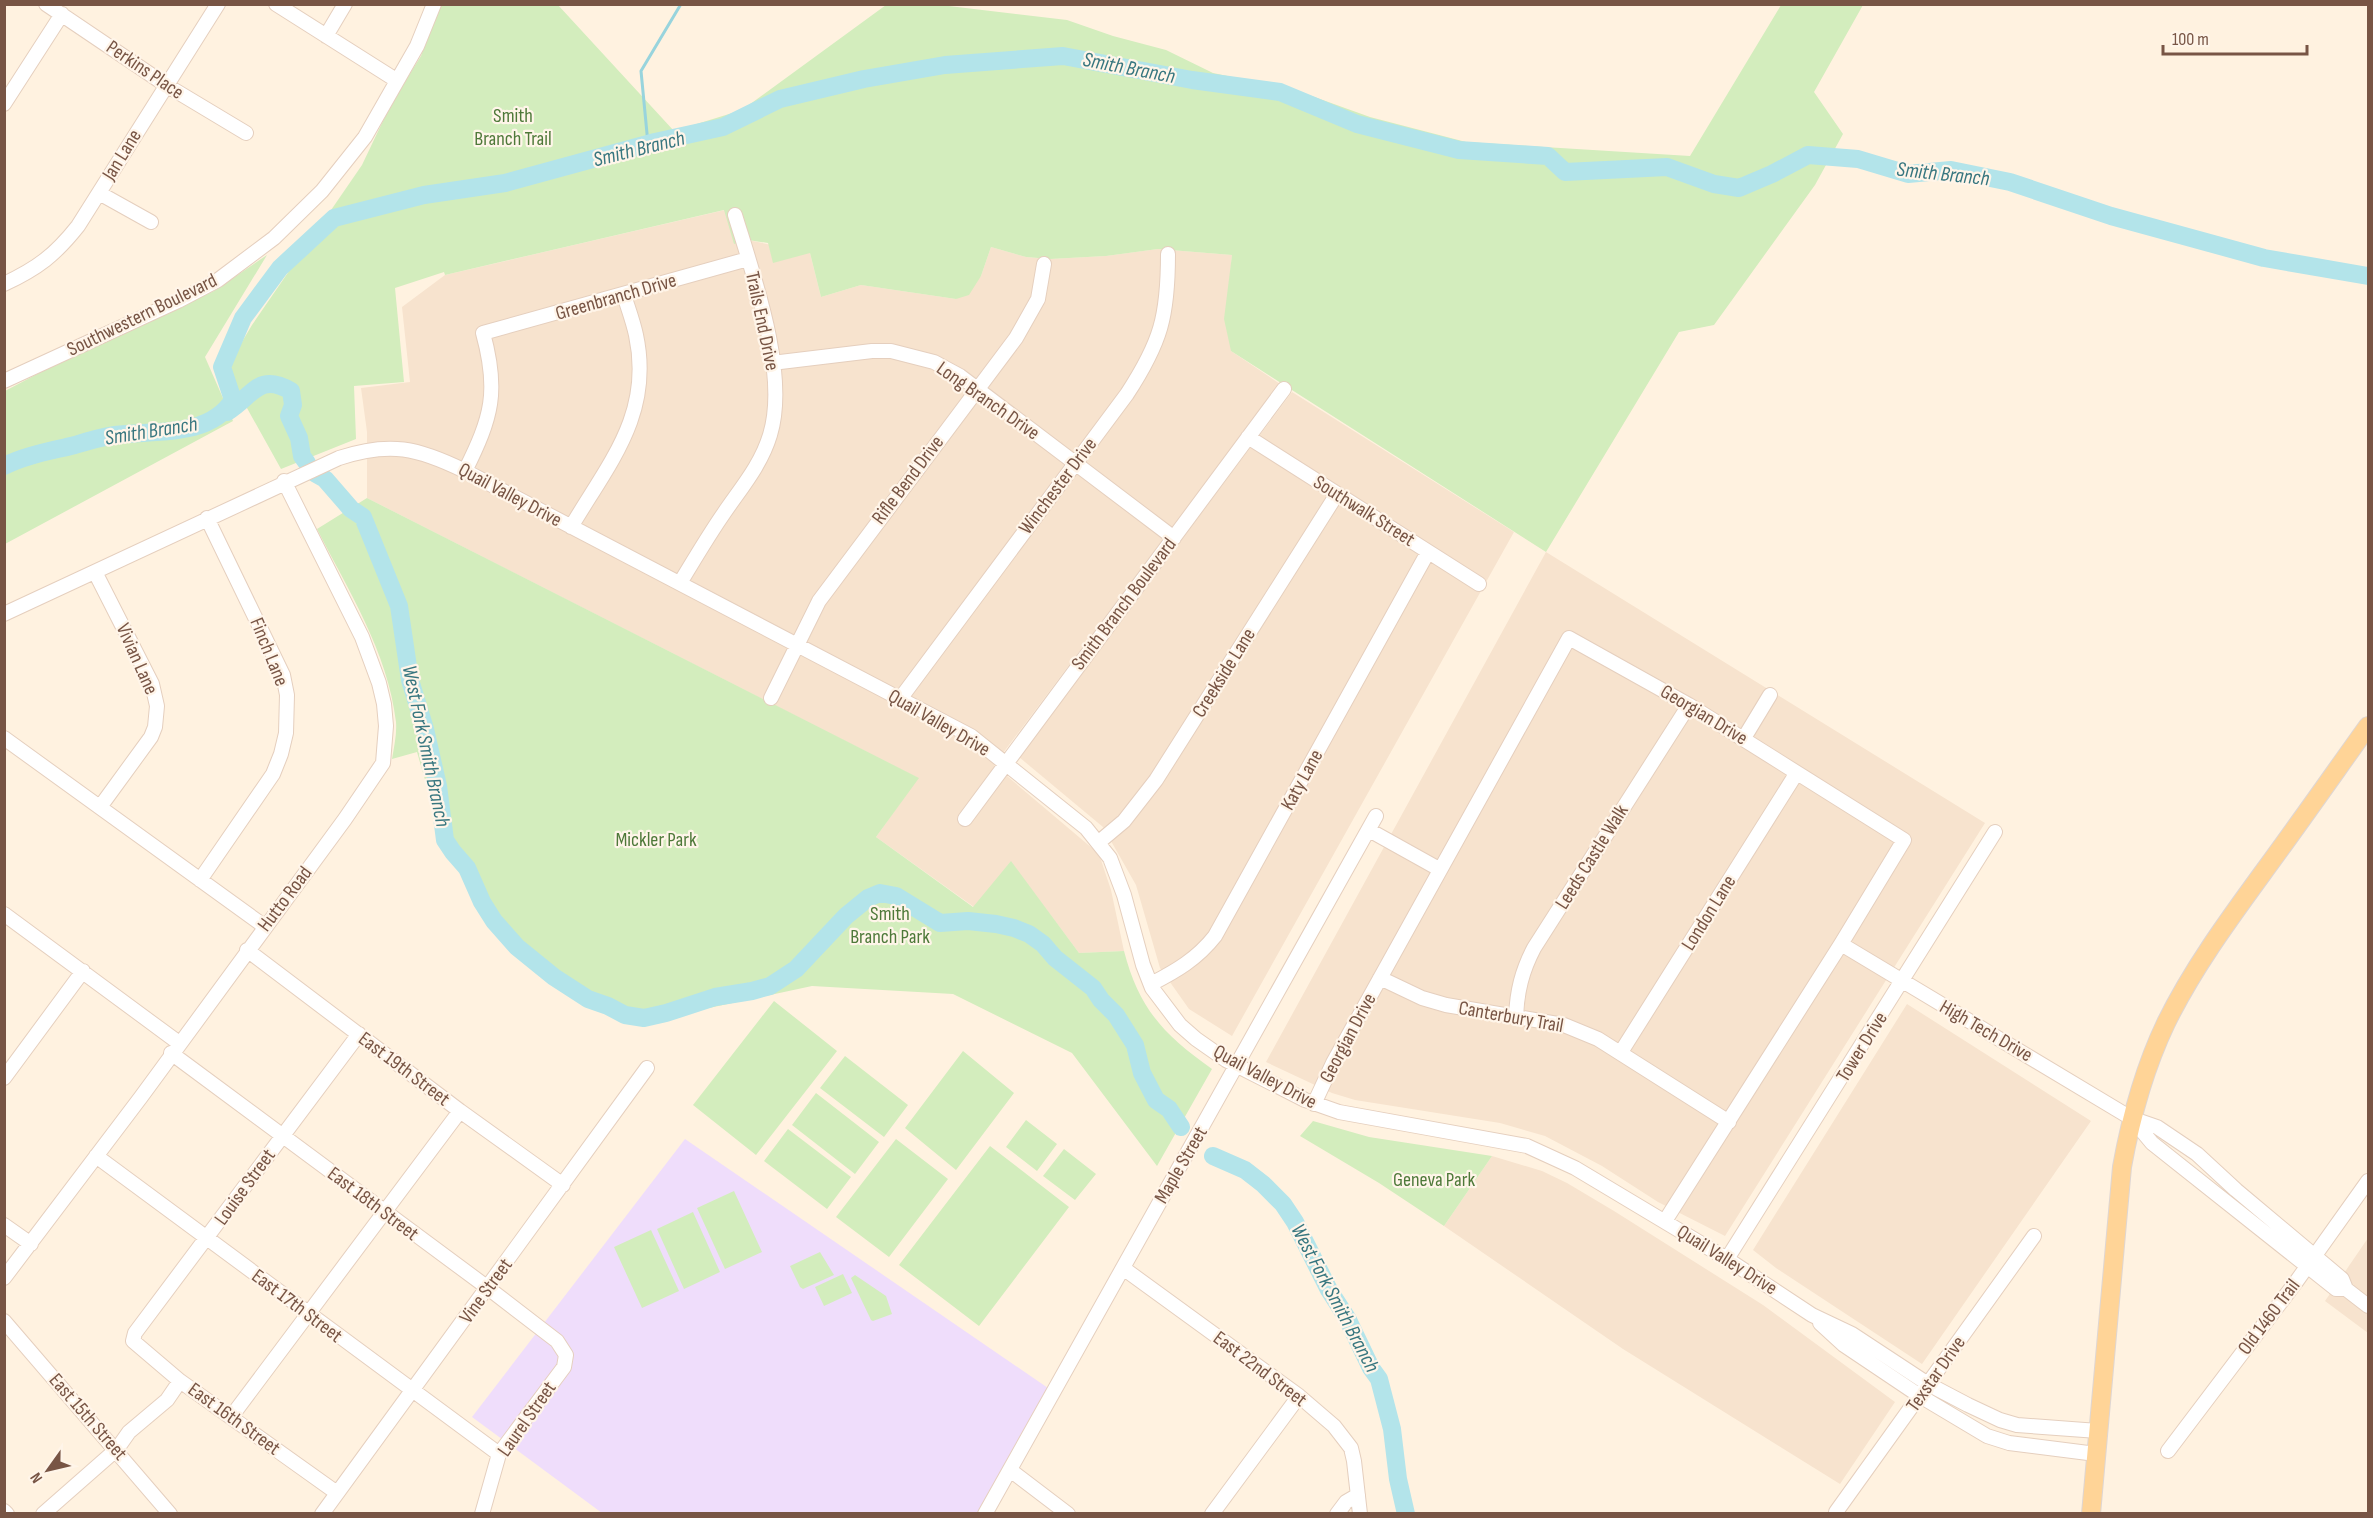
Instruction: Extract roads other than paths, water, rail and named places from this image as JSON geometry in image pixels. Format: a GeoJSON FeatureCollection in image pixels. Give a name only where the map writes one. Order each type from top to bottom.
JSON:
{"type":"FeatureCollection","features":[{"type":"Feature","properties":{"kind":"main road"},"geometry":{"type":"LineString","coordinates":[[2091,1514],[2122,1167],[2131,1118],[2165,1025],[2190,979],[2232,916],[2368,726]]}},
{"type":"Feature","properties":{"kind":"street","name":"Perkins Place"},"geometry":{"type":"LineString","coordinates":[[46,4],[166,85],[246,133]]}},
{"type":"Feature","properties":{"kind":"street","name":"Jan Lane"},"geometry":{"type":"LineString","coordinates":[[4,284],[44,262],[61,247],[78,226],[218,4]]}},
{"type":"Feature","properties":{"kind":"street"},"geometry":{"type":"LineString","coordinates":[[276,4],[396,80]]}},
{"type":"Feature","properties":{"kind":"street"},"geometry":{"type":"LineString","coordinates":[[327,36],[345,4]]}},
{"type":"Feature","properties":{"kind":"street","name":"Southwestern Boulevard"},"geometry":{"type":"LineString","coordinates":[[4,381],[178,301],[218,280],[247,259],[300,214],[344,165],[365,137],[417,46],[434,4]]}},
{"type":"Feature","properties":{"kind":"street"},"geometry":{"type":"LineString","coordinates":[[4,104],[62,14]]}},
{"type":"Feature","properties":{"kind":"street"},"geometry":{"type":"LineString","coordinates":[[99,193],[151,222]]}},
{"type":"Feature","properties":{"kind":"street","name":"Trails End Drive"},"geometry":{"type":"LineString","coordinates":[[680,584],[725,512],[746,484],[771,434],[775,393],[764,312],[735,215]]}},
{"type":"Feature","properties":{"kind":"street","name":"Winchester Drive"},"geometry":{"type":"LineString","coordinates":[[900,699],[1127,394],[1152,356],[1168,295],[1168,254]]}},
{"type":"Feature","properties":{"kind":"street","name":"Greenbranch Drive"},"geometry":{"type":"LineString","coordinates":[[465,471],[489,417],[491,368],[483,333],[748,259]]}},
{"type":"Feature","properties":{"kind":"street","name":"Rifle Bend Drive"},"geometry":{"type":"LineString","coordinates":[[771,698],[819,600],[1016,338],[1038,299],[1044,264]]}},
{"type":"Feature","properties":{"kind":"street"},"geometry":{"type":"LineString","coordinates":[[571,527],[624,439],[637,403],[640,387],[639,355],[636,334],[624,295]]}},
{"type":"Feature","properties":{"kind":"street","name":"Long Branch Drive"},"geometry":{"type":"LineString","coordinates":[[772,363],[872,351],[891,351],[934,362],[949,369],[1174,537]]}},
{"type":"Feature","properties":{"kind":"street","name":"Smith Branch Boulevard"},"geometry":{"type":"LineString","coordinates":[[965,819],[1284,389]]}},
{"type":"Feature","properties":{"kind":"street","name":"Southwalk Street"},"geometry":{"type":"LineString","coordinates":[[1248,437],[1479,584]]}},
{"type":"Feature","properties":{"kind":"street","name":"Quail Valley Drive"},"geometry":{"type":"LineString","coordinates":[[4,614],[348,454],[388,447],[424,452],[465,471],[971,736],[1086,828],[1099,842],[1110,858],[1124,895],[1143,965],[1161,1002],[1180,1025],[1196,1039],[1238,1066],[1314,1104],[1339,1112],[1527,1146],[1575,1168],[1665,1221],[1812,1315],[1852,1334],[1977,1430],[1998,1440],[2022,1445],[2096,1454]]}},
{"type":"Feature","properties":{"kind":"street","name":"Hutto Road"},"geometry":{"type":"LineString","coordinates":[[4,1278],[345,819],[383,763],[386,726],[379,683],[362,637],[284,482]]}},
{"type":"Feature","properties":{"kind":"street","name":"Creekside Lane"},"geometry":{"type":"LineString","coordinates":[[1099,842],[1124,820],[1156,780],[1337,494]]}},
{"type":"Feature","properties":{"kind":"street","name":"Finch Lane"},"geometry":{"type":"LineString","coordinates":[[200,880],[273,774],[281,754],[287,715],[283,675],[207,518]]}},
{"type":"Feature","properties":{"kind":"street","name":"Katy Lane"},"geometry":{"type":"LineString","coordinates":[[1151,984],[1190,963],[1215,936],[1428,552]]}},
{"type":"Feature","properties":{"kind":"street","name":"Vivian Lane"},"geometry":{"type":"LineString","coordinates":[[95,572],[152,684],[157,706],[155,727],[151,737],[100,807]]}},
{"type":"Feature","properties":{"kind":"street","name":"Georgian Drive"},"geometry":{"type":"LineString","coordinates":[[1314,1104],[1333,1063],[1439,869],[1569,638],[1744,738],[1796,774],[1904,840],[1841,944],[1665,1221]]}},
{"type":"Feature","properties":{"kind":"street"},"geometry":{"type":"LineString","coordinates":[[1744,738],[1770,695]]}},
{"type":"Feature","properties":{"kind":"street","name":"Leeds Castle Walk"},"geometry":{"type":"LineString","coordinates":[[1516,1017],[1517,990],[1534,948],[1689,705]]}},
{"type":"Feature","properties":{"kind":"street"},"geometry":{"type":"LineString","coordinates":[[4,738],[264,926]]}},
{"type":"Feature","properties":{"kind":"street","name":"London Lane"},"geometry":{"type":"LineString","coordinates":[[1621,1052],[1796,774]]}},
{"type":"Feature","properties":{"kind":"street","name":"Maple Street"},"geometry":{"type":"LineString","coordinates":[[985,1514],[1376,816]]}},
{"type":"Feature","properties":{"kind":"street"},"geometry":{"type":"LineString","coordinates":[[1369,830],[1439,869]]}},
{"type":"Feature","properties":{"kind":"street","name":"Tower Drive"},"geometry":{"type":"LineString","coordinates":[[1727,1260],[1995,832]]}},
{"type":"Feature","properties":{"kind":"street","name":"East 18th Street"},"geometry":{"type":"LineString","coordinates":[[4,914],[83,971],[282,1136],[557,1341],[566,1355],[566,1360]]}},
{"type":"Feature","properties":{"kind":"street","name":"High Tech Drive"},"geometry":{"type":"LineString","coordinates":[[1841,944],[2131,1118],[2157,1127],[2197,1154],[2311,1261],[2342,1279],[2346,1289],[2368,1306]]}},
{"type":"Feature","properties":{"kind":"street","name":"East 19th Street"},"geometry":{"type":"LineString","coordinates":[[247,950],[460,1111],[563,1185]]}},
{"type":"Feature","properties":{"kind":"street"},"geometry":{"type":"LineString","coordinates":[[4,1078],[83,971]]}},
{"type":"Feature","properties":{"kind":"street","name":"Canterbury Trail"},"geometry":{"type":"LineString","coordinates":[[1380,978],[1438,1003],[1564,1025],[1598,1039],[1729,1122]]}},
{"type":"Feature","properties":{"kind":"street","name":"Louise Street"},"geometry":{"type":"LineString","coordinates":[[133,1341],[135,1333],[208,1239],[359,1034]]}},
{"type":"Feature","properties":{"kind":"street","name":"Vine Street"},"geometry":{"type":"LineString","coordinates":[[322,1514],[647,1068]]}},
{"type":"Feature","properties":{"kind":"street"},"geometry":{"type":"LineString","coordinates":[[231,1417],[460,1111]]}},
{"type":"Feature","properties":{"kind":"street","name":"East 17th Street"},"geometry":{"type":"LineString","coordinates":[[96,1156],[499,1454]]}},
{"type":"Feature","properties":{"kind":"street","name":"Old 1460 Trail"},"geometry":{"type":"LineString","coordinates":[[2168,1451],[2311,1261],[2368,1181]]}},
{"type":"Feature","properties":{"kind":"street"},"geometry":{"type":"LineString","coordinates":[[4,1225],[31,1244]]}},
{"type":"Feature","properties":{"kind":"street","name":"Texstar Drive"},"geometry":{"type":"LineString","coordinates":[[1836,1512],[2034,1236]]}},
{"type":"Feature","properties":{"kind":"street","name":"East 22nd Street"},"geometry":{"type":"LineString","coordinates":[[1123,1268],[1299,1396],[1334,1426],[1351,1448],[1360,1514]]}},
{"type":"Feature","properties":{"kind":"street","name":"East 15th Street"},"geometry":{"type":"LineString","coordinates":[[4,1321],[117,1449],[170,1514]]}},
{"type":"Feature","properties":{"kind":"street","name":"East 16th Street"},"geometry":{"type":"LineString","coordinates":[[133,1341],[180,1381],[337,1493]]}},
{"type":"Feature","properties":{"kind":"street","name":"Laurel Street"},"geometry":{"type":"LineString","coordinates":[[482,1514],[499,1454],[564,1367],[566,1360]]}},
{"type":"Feature","properties":{"kind":"street"},"geometry":{"type":"LineString","coordinates":[[43,1514],[117,1449],[129,1432],[167,1400],[180,1381]]}},
{"type":"Feature","properties":{"kind":"street","name":"Quail Valley Drive"},"geometry":{"type":"LineString","coordinates":[[1924,1390],[2009,1422],[2059,1430],[2098,1431]]}},
{"type":"Feature","properties":{"kind":"street"},"geometry":{"type":"LineString","coordinates":[[1212,1514],[1299,1396]]}},
{"type":"Feature","properties":{"kind":"street"},"geometry":{"type":"LineString","coordinates":[[1010,1470],[1068,1514]]}},
{"type":"Feature","properties":{"kind":"street"},"geometry":{"type":"LineString","coordinates":[[1337,1514],[1346,1502],[1358,1495]]}},
{"type":"Feature","properties":{"kind":"waterway"},"geometry":{"type":"LineString","coordinates":[[648,144],[641,71],[681,4]]}},
{"type":"Feature","properties":{"kind":"waterway","name":"Smith Branch"},"geometry":{"type":"LineString","coordinates":[[4,466],[30,456],[105,437],[180,430],[210,421],[223,412],[233,400],[222,367],[243,318],[280,268],[334,218],[424,195],[505,183],[655,142],[723,127],[780,99],[864,79],[945,65],[1063,56],[1192,80],[1280,92],[1357,124],[1459,150],[1548,156],[1565,172],[1667,167],[1714,184],[1739,188],[1808,155],[1858,159],[1908,174],[1951,170],[2010,182],[2111,216],[2264,258],[2368,276]]}},
{"type":"Feature","properties":{"kind":"waterway","name":"West Fork Smith Branch"},"geometry":{"type":"LineString","coordinates":[[227,412],[256,388],[263,385],[271,384],[291,391],[293,405],[289,416],[299,438],[302,456],[307,463]]}},
{"type":"Feature","properties":{"kind":"waterway","name":"West Fork Smith Branch"},"geometry":{"type":"LineString","coordinates":[[316,474],[325,479],[351,509],[363,517],[399,606],[410,680],[425,729],[438,786],[445,840],[467,868],[482,902],[494,921],[517,947],[554,977],[588,999],[625,1015],[644,1018],[666,1013],[715,997],[770,986],[796,969],[846,916],[868,898],[880,893],[896,896],[940,923],[968,921],[996,924],[1029,934],[1043,944],[1055,958],[1093,988],[1116,1015],[1135,1045],[1142,1073],[1156,1100],[1169,1109],[1181,1127]]}},
{"type":"Feature","properties":{"kind":"waterway","name":"West Fork Smith Branch"},"geometry":{"type":"LineString","coordinates":[[1213,1156],[1245,1170],[1283,1204],[1295,1222],[1329,1290],[1347,1318],[1371,1368],[1379,1379],[1392,1429],[1398,1479],[1406,1514]]}},
{"type":"Feature","properties":{"kind":"park label","name":"Smith Branch Trail"},"geometry":{"type":"Point","coordinates":[513,128]}},
{"type":"Feature","properties":{"kind":"park label","name":"Mickler Park"},"geometry":{"type":"Point","coordinates":[656,840]}},
{"type":"Feature","properties":{"kind":"park label","name":"Smith Branch Park"},"geometry":{"type":"Point","coordinates":[890,926]}},
{"type":"Feature","properties":{"kind":"park label","name":"Geneva Park"},"geometry":{"type":"Point","coordinates":[1434,1180]}}]}
